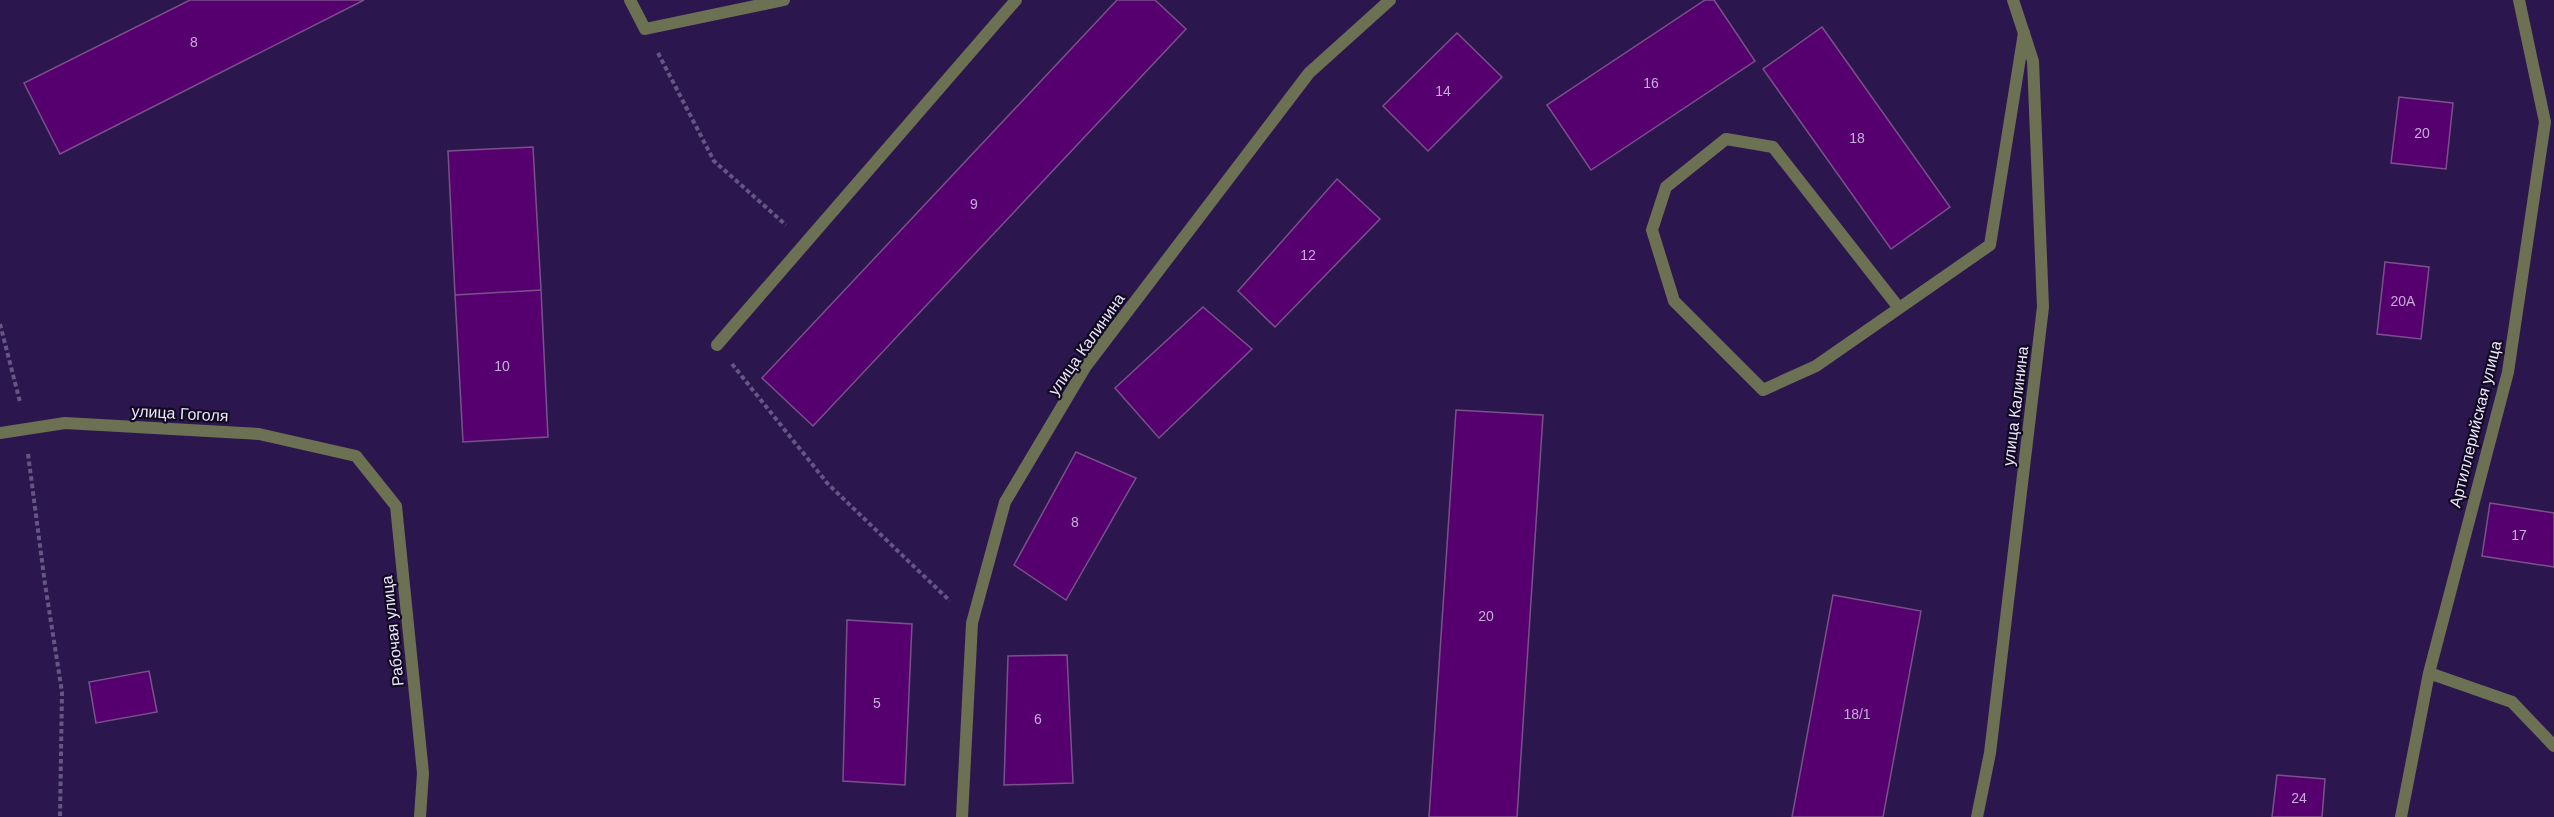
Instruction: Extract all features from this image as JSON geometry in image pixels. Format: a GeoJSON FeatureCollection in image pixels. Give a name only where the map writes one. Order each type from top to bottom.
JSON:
{"type":"FeatureCollection","features":[{"type":"Feature","properties":{"kind":"street"},"geometry":{"type":"LineString","coordinates":[[630,0],[645,29],[784,0]]}},
{"type":"Feature","properties":{"kind":"street"},"geometry":{"type":"LineString","coordinates":[[717,345],[1016,0]]}},
{"type":"Feature","properties":{"kind":"street","name":"улица Калинина"},"geometry":{"type":"LineString","coordinates":[[962,817],[972,623],[1005,502],[1086,366],[1309,73],[1390,0]]}},
{"type":"Feature","properties":{"kind":"street","name":"улица Калинина"},"geometry":{"type":"LineString","coordinates":[[1977,817],[1990,753],[2043,306],[2033,61],[2013,0]]}},
{"type":"Feature","properties":{"kind":"street","name":"Артиллерийская улица"},"geometry":{"type":"LineString","coordinates":[[2401,817],[2428,673],[2508,372],[2545,122],[2519,0]]}},
{"type":"Feature","properties":{"kind":"street"},"geometry":{"type":"LineString","coordinates":[[1899,308],[1773,147],[1726,139],[1666,187],[1652,230],[1674,300],[1763,390],[1816,366],[1899,308],[1990,244],[2024,33]]}},
{"type":"Feature","properties":{"kind":"street","name":"улица Гоголя"},"geometry":{"type":"LineString","coordinates":[[0,433],[65,423],[258,434],[356,456]]}},
{"type":"Feature","properties":{"kind":"street","name":"Рабочая улица"},"geometry":{"type":"LineString","coordinates":[[356,456],[396,506],[423,773],[420,817]]}},
{"type":"Feature","properties":{"kind":"street"},"geometry":{"type":"LineString","coordinates":[[2428,673],[2512,702],[2554,747]]}},
{"type":"Feature","properties":{"kind":"path"},"geometry":{"type":"LineString","coordinates":[[645,29],[714,161],[806,243]]}},
{"type":"Feature","properties":{"kind":"path"},"geometry":{"type":"LineString","coordinates":[[0,324],[24,429],[62,692],[60,817]]}},
{"type":"Feature","properties":{"kind":"path"},"geometry":{"type":"LineString","coordinates":[[717,345],[828,484],[972,623]]}},
{"type":"Feature","properties":{"kind":"building"},"geometry":{"type":"Polygon","coordinates":[[[190,0],[364,0],[60,154],[24,83],[190,0]]]}},
{"type":"Feature","properties":{"kind":"building"},"geometry":{"type":"Polygon","coordinates":[[[1117,0],[1155,0],[1186,29],[813,426],[762,378],[1117,0]]]}},
{"type":"Feature","properties":{"kind":"building"},"geometry":{"type":"Polygon","coordinates":[[[1705,0],[1714,0],[1755,61],[1591,170],[1547,105],[1705,0]]]}},
{"type":"Feature","properties":{"kind":"building"},"geometry":{"type":"Polygon","coordinates":[[[1822,27],[1950,207],[1891,249],[1763,69],[1822,27]]]}},
{"type":"Feature","properties":{"kind":"building"},"geometry":{"type":"Polygon","coordinates":[[[1457,33],[1502,77],[1428,151],[1383,106],[1457,33]]]}},
{"type":"Feature","properties":{"kind":"building"},"geometry":{"type":"Polygon","coordinates":[[[2399,97],[2453,103],[2446,169],[2391,163],[2399,97]]]}},
{"type":"Feature","properties":{"kind":"building"},"geometry":{"type":"Polygon","coordinates":[[[533,147],[541,290],[455,295],[448,151],[533,147]]]}},
{"type":"Feature","properties":{"kind":"building"},"geometry":{"type":"Polygon","coordinates":[[[1337,179],[1380,219],[1275,327],[1238,291],[1337,179]]]}},
{"type":"Feature","properties":{"kind":"building"},"geometry":{"type":"Polygon","coordinates":[[[2385,262],[2429,267],[2421,339],[2377,334],[2385,262]]]}},
{"type":"Feature","properties":{"kind":"building"},"geometry":{"type":"Polygon","coordinates":[[[541,290],[548,437],[463,442],[455,295],[541,290]]]}},
{"type":"Feature","properties":{"kind":"building"},"geometry":{"type":"Polygon","coordinates":[[[1203,307],[1252,349],[1159,438],[1115,388],[1203,307]]]}},
{"type":"Feature","properties":{"kind":"building"},"geometry":{"type":"Polygon","coordinates":[[[1456,410],[1543,415],[1517,817],[1429,817],[1456,410]]]}},
{"type":"Feature","properties":{"kind":"building"},"geometry":{"type":"Polygon","coordinates":[[[1076,452],[1136,478],[1066,600],[1014,565],[1076,452]]]}},
{"type":"Feature","properties":{"kind":"building"},"geometry":{"type":"Polygon","coordinates":[[[2490,503],[2554,513],[2554,567],[2482,556],[2490,503]]]}},
{"type":"Feature","properties":{"kind":"building"},"geometry":{"type":"Polygon","coordinates":[[[1833,595],[1921,611],[1883,817],[1792,817],[1833,595]]]}},
{"type":"Feature","properties":{"kind":"building"},"geometry":{"type":"Polygon","coordinates":[[[847,620],[912,624],[905,785],[843,781],[847,620]]]}},
{"type":"Feature","properties":{"kind":"building"},"geometry":{"type":"Polygon","coordinates":[[[1067,655],[1073,783],[1004,785],[1008,656],[1067,655]]]}},
{"type":"Feature","properties":{"kind":"building"},"geometry":{"type":"Polygon","coordinates":[[[149,671],[157,712],[96,723],[89,682],[149,671]]]}},
{"type":"Feature","properties":{"kind":"building"},"geometry":{"type":"Polygon","coordinates":[[[2277,775],[2325,779],[2322,817],[2272,817],[2277,775]]]}}]}
